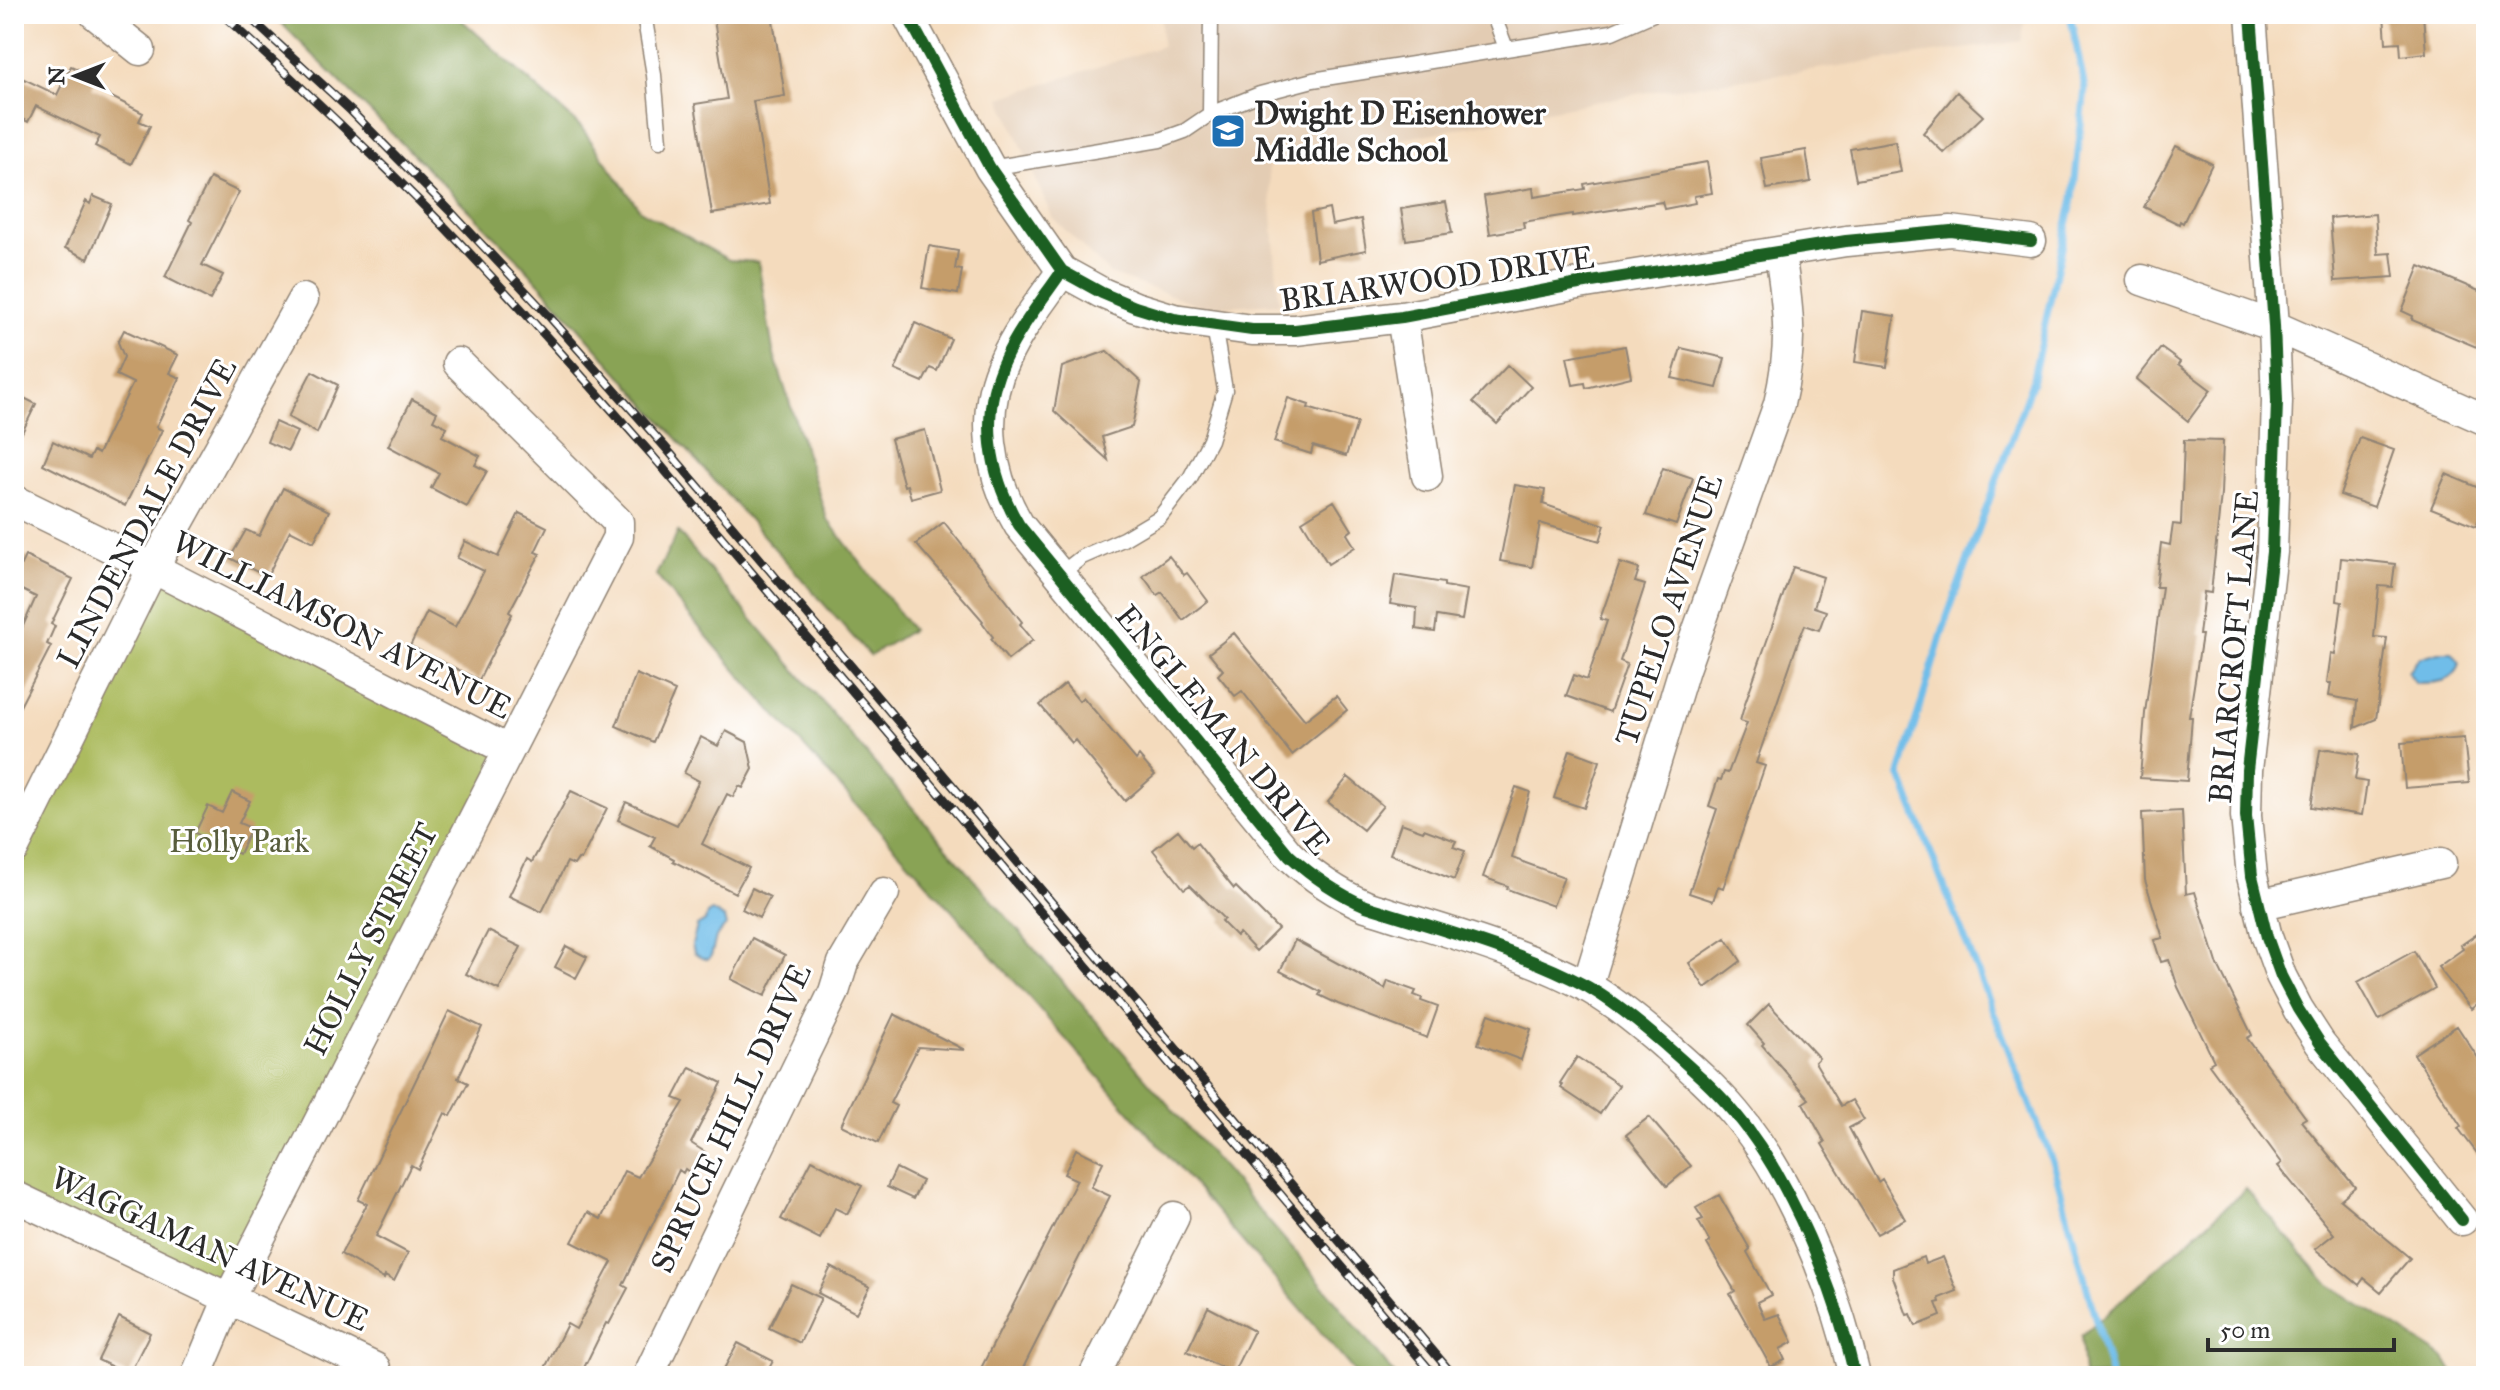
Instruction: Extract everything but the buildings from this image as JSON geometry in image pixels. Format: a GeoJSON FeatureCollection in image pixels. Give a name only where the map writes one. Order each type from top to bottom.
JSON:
{"type":"FeatureCollection","features":[{"type":"Feature","properties":{"kind":"street"},"geometry":{"type":"LineString","coordinates":[[95,14],[140,50]]}},
{"type":"Feature","properties":{"kind":"street","name":"BRIARWOOD DRIVE"},"geometry":{"type":"LineString","coordinates":[[907,14],[990,168],[1062,271],[1102,293],[1174,319],[1214,326],[1295,330],[1402,317],[1573,285],[1846,241],[1951,231],[2031,241]]}},
{"type":"Feature","properties":{"kind":"street","name":"BRIARCROFT LANE"},"geometry":{"type":"LineString","coordinates":[[2251,14],[2277,401],[2272,552],[2247,770],[2248,844],[2258,905],[2281,976],[2320,1043],[2462,1220]]}},
{"type":"Feature","properties":{"kind":"street","name":"TUPELO AVENUE"},"geometry":{"type":"LineString","coordinates":[[1587,987],[1684,669],[1779,404],[1790,338],[1780,253]]}},
{"type":"Feature","properties":{"kind":"street","name":"ENGLEMAN DRIVE"},"geometry":{"type":"LineString","coordinates":[[1062,271],[1004,359],[992,406],[990,435],[994,471],[1019,525],[1289,855],[1311,875],[1346,898],[1508,954],[1587,987],[1634,1018],[1701,1077],[1736,1115],[1758,1145],[1795,1210],[1836,1306],[1855,1376]]}},
{"type":"Feature","properties":{"kind":"street"},"geometry":{"type":"LineString","coordinates":[[2142,280],[2274,326],[2486,420]]}},
{"type":"Feature","properties":{"kind":"street","name":"LINDENDALE DRIVE"},"geometry":{"type":"LineString","coordinates":[[14,848],[153,568],[303,299]]}},
{"type":"Feature","properties":{"kind":"street"},"geometry":{"type":"LineString","coordinates":[[1402,317],[1427,476]]}},
{"type":"Feature","properties":{"kind":"street","name":"HOLLY STREET"},"geometry":{"type":"LineString","coordinates":[[196,1376],[229,1298],[618,537],[618,522],[458,363]]}},
{"type":"Feature","properties":{"kind":"street","name":"WILLIAMSON AVENUE"},"geometry":{"type":"LineString","coordinates":[[14,500],[508,750]]}},
{"type":"Feature","properties":{"kind":"street"},"geometry":{"type":"LineString","coordinates":[[2258,905],[2441,863]]}},
{"type":"Feature","properties":{"kind":"street","name":"SPRUCE HILL DRIVE"},"geometry":{"type":"LineString","coordinates":[[648,1376],[834,992],[843,963],[884,893]]}},
{"type":"Feature","properties":{"kind":"street","name":"WAGGAMAN AVENUE"},"geometry":{"type":"LineString","coordinates":[[14,1196],[375,1368]]}},
{"type":"Feature","properties":{"kind":"street"},"geometry":{"type":"LineString","coordinates":[[1094,1376],[1174,1217]]}},
{"type":"Feature","properties":{"kind":"lane"},"geometry":{"type":"LineString","coordinates":[[644,14],[660,141]]}},
{"type":"Feature","properties":{"kind":"lane"},"geometry":{"type":"LineString","coordinates":[[1210,114],[1211,14]]}},
{"type":"Feature","properties":{"kind":"lane"},"geometry":{"type":"LineString","coordinates":[[1493,14],[1506,48]]}},
{"type":"Feature","properties":{"kind":"lane"},"geometry":{"type":"LineString","coordinates":[[990,168],[1160,140],[1185,131],[1210,114],[1260,94],[1313,80],[1612,32],[1653,14]]}},
{"type":"Feature","properties":{"kind":"lane"},"geometry":{"type":"LineString","coordinates":[[1058,575],[1082,557],[1123,539],[1160,517],[1190,478],[1210,440],[1225,390],[1214,326]]}},
{"type":"Feature","properties":{"kind":"shaded area","name":"Dwight D Eisenhower Middle School"},"geometry":{"type":"Polygon","coordinates":[[[1161,14],[2027,14],[2021,41],[1641,93],[1268,165],[1279,303],[1205,307],[1110,274],[1052,217],[1001,98],[1162,46],[1161,14]]]}},
{"type":"Feature","properties":{"kind":"green space"},"geometry":{"type":"Polygon","coordinates":[[[272,14],[455,14],[581,127],[640,210],[729,260],[758,262],[773,351],[827,519],[912,630],[870,656],[516,257],[272,14]]]}},
{"type":"Feature","properties":{"kind":"green space"},"geometry":{"type":"Polygon","coordinates":[[[678,532],[1303,1261],[1396,1376],[1358,1376],[1086,1061],[720,652],[656,575],[678,532]]]}},
{"type":"Feature","properties":{"kind":"green space","name":"Holly Park"},"geometry":{"type":"Polygon","coordinates":[[[153,568],[508,750],[229,1298],[14,1199],[14,848],[153,568]]]}},
{"type":"Feature","properties":{"kind":"green space"},"geometry":{"type":"Polygon","coordinates":[[[2246,1189],[2327,1283],[2444,1358],[2455,1376],[2084,1376],[2081,1336],[2246,1189]]]}},
{"type":"Feature","properties":{"kind":"water"},"geometry":{"type":"Polygon","coordinates":[[[2438,652],[2452,652],[2460,663],[2454,675],[2443,681],[2416,683],[2408,672],[2419,658],[2438,652]]]}},
{"type":"Feature","properties":{"kind":"water"},"geometry":{"type":"Polygon","coordinates":[[[712,911],[724,918],[726,926],[715,940],[712,955],[706,959],[694,953],[692,945],[697,926],[712,911]]]}},
{"type":"Feature","properties":{"kind":"waterway"},"geometry":{"type":"LineString","coordinates":[[2070,14],[2085,89],[2073,198],[2032,382],[1947,617],[1900,774],[2054,1166],[2111,1376]]}},
{"type":"Feature","properties":{"kind":"railway"},"geometry":{"type":"LineString","coordinates":[[222,14],[438,220],[651,454],[1435,1376]]}},
{"type":"Feature","properties":{"kind":"railway"},"geometry":{"type":"LineString","coordinates":[[246,14],[351,111],[452,213],[665,447],[1454,1376]]}},
{"type":"Feature","properties":{"kind":"cycle path"},"geometry":{"type":"LineString","coordinates":[[907,14],[990,168],[1062,271],[1102,293],[1174,319],[1252,330],[1295,330],[1402,317],[1573,285],[1846,241],[1951,231],[2031,241]]}},
{"type":"Feature","properties":{"kind":"cycle path"},"geometry":{"type":"LineString","coordinates":[[2251,14],[2277,401],[2272,552],[2247,770],[2246,816],[2252,876],[2267,937],[2281,976],[2298,1009],[2320,1043],[2462,1220]]}},
{"type":"Feature","properties":{"kind":"cycle path"},"geometry":{"type":"LineString","coordinates":[[1062,271],[1011,347],[992,401],[991,444],[995,465],[1000,486],[1019,525],[1289,855],[1307,870],[1335,890],[1366,906],[1535,962],[1588,987],[1637,1022],[1719,1095],[1755,1140],[1793,1203],[1836,1309],[1855,1376]]}},
{"type":"Feature","properties":{"kind":"place","name":"Dwight D Eisenhower Middle School"},"geometry":{"type":"Point","coordinates":[1228,131]}}]}
